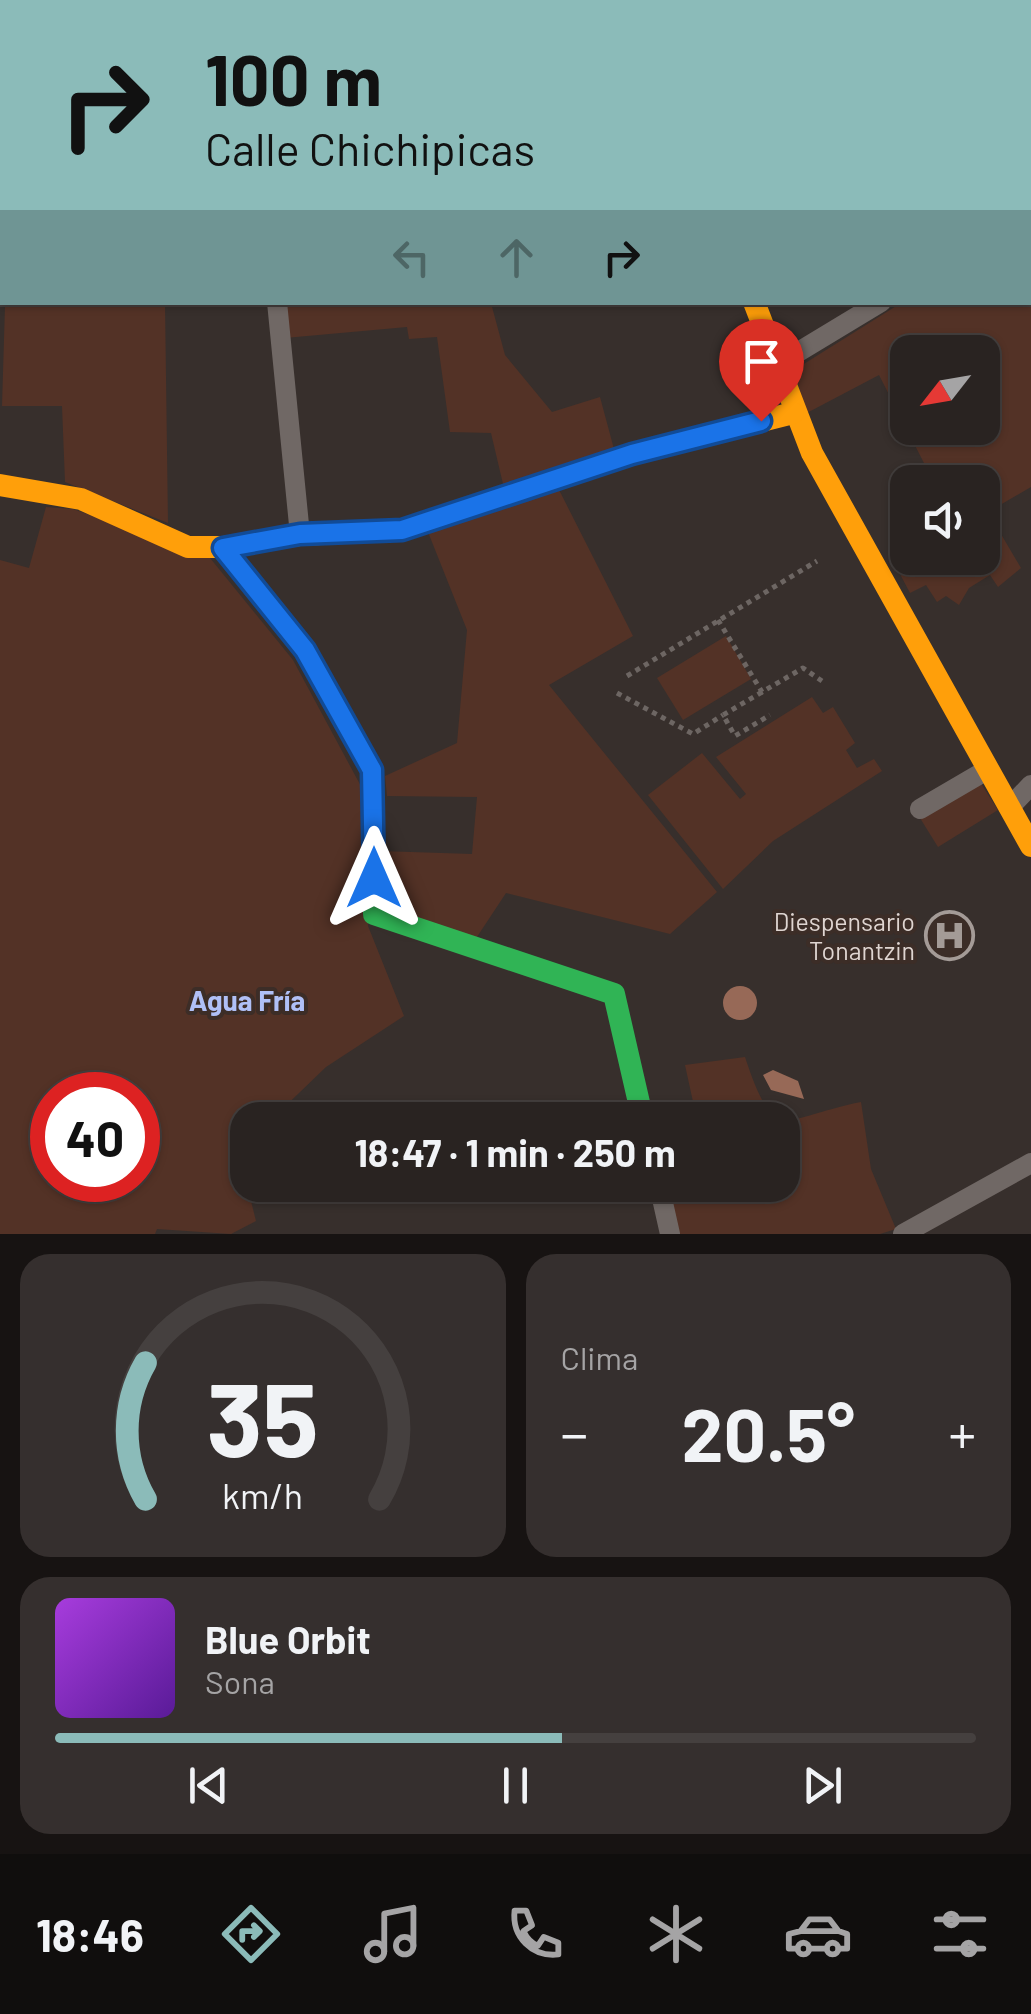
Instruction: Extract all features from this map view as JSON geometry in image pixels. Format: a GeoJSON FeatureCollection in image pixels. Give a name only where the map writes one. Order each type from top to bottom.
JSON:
{"type":"FeatureCollection","features":[{"type":"Feature","properties":{"kind":"street"},"geometry":{"type":"LineString","coordinates":[[277,305],[300,534]]}},
{"type":"Feature","properties":{"kind":"street"},"geometry":{"type":"LineString","coordinates":[[755,305],[793,413],[985,771],[1031,846]]}},
{"type":"Feature","properties":{"kind":"street"},"geometry":{"type":"LineString","coordinates":[[778,372],[790,357],[876,305]]}},
{"type":"Feature","properties":{"kind":"street"},"geometry":{"type":"LineString","coordinates":[[0,485],[26,493],[81,499],[188,547],[223,548],[300,534],[402,530],[632,454],[793,413]]}},
{"type":"Feature","properties":{"kind":"street"},"geometry":{"type":"LineString","coordinates":[[223,548],[305,650],[372,770],[374,914],[614,994],[640,1102]]}},
{"type":"Feature","properties":{"kind":"street"},"geometry":{"type":"LineString","coordinates":[[920,809],[985,771]]}},
{"type":"Feature","properties":{"kind":"street"},"geometry":{"type":"LineString","coordinates":[[1008,808],[1031,785]]}},
{"type":"Feature","properties":{"kind":"street"},"geometry":{"type":"LineString","coordinates":[[904,1234],[1031,1163]]}},
{"type":"Feature","properties":{"kind":"street"},"geometry":{"type":"LineString","coordinates":[[663,1202],[670,1234]]}},
{"type":"Feature","properties":{"kind":"path"},"geometry":{"type":"LineString","coordinates":[[627,676],[817,561]]}},
{"type":"Feature","properties":{"kind":"path"},"geometry":{"type":"LineString","coordinates":[[718,620],[762,692]]}},
{"type":"Feature","properties":{"kind":"path"},"geometry":{"type":"LineString","coordinates":[[617,693],[693,734],[803,668],[822,682]]}},
{"type":"Feature","properties":{"kind":"path"},"geometry":{"type":"LineString","coordinates":[[723,716],[735,736],[770,715]]}},
{"type":"Feature","properties":{"kind":"shaded area"},"geometry":{"type":"Polygon","coordinates":[[[165,305],[168,523],[65,482],[62,406],[2,406],[5,306],[165,305]]]}},
{"type":"Feature","properties":{"kind":"shaded area"},"geometry":{"type":"Polygon","coordinates":[[[282,305],[492,305],[505,355],[552,412],[600,397],[614,449],[552,476],[633,636],[549,685],[717,892],[670,934],[506,893],[473,943],[381,912],[380,851],[472,854],[477,797],[387,796],[385,776],[457,743],[467,630],[428,532],[508,505],[491,433],[450,432],[437,337],[409,339],[407,327],[285,338],[282,305]]]}},
{"type":"Feature","properties":{"kind":"shaded area"},"geometry":{"type":"Polygon","coordinates":[[[898,305],[1031,305],[1031,487],[1000,505],[1000,465],[925,465],[915,445],[1000,445],[1000,335],[890,335],[890,397],[879,375],[803,415],[791,372],[898,305]]]}},
{"type":"Feature","properties":{"kind":"shaded area"},"geometry":{"type":"Polygon","coordinates":[[[46,507],[73,509],[210,558],[293,660],[363,790],[368,926],[404,1016],[326,1067],[290,1102],[230,1102],[230,1202],[251,1202],[256,1221],[231,1234],[157,1229],[155,1234],[0,1234],[0,560],[29,568],[46,507]]]}},
{"type":"Feature","properties":{"kind":"shaded area"},"geometry":{"type":"Polygon","coordinates":[[[1000,532],[1021,568],[998,587],[990,575],[1000,575],[1000,532]]]}},
{"type":"Feature","properties":{"kind":"shaded area"},"geometry":{"type":"Polygon","coordinates":[[[990,575],[969,588],[959,605],[946,596],[937,602],[926,585],[910,593],[901,576],[990,575]]]}},
{"type":"Feature","properties":{"kind":"shaded area"},"geometry":{"type":"Polygon","coordinates":[[[726,636],[751,679],[683,720],[657,678],[726,636]]]}},
{"type":"Feature","properties":{"kind":"shaded area"},"geometry":{"type":"Polygon","coordinates":[[[812,697],[823,713],[833,707],[855,743],[846,750],[857,768],[874,759],[882,771],[773,841],[723,889],[648,795],[702,753],[740,799],[746,794],[716,757],[812,697]]]}},
{"type":"Feature","properties":{"kind":"shaded area"},"geometry":{"type":"Polygon","coordinates":[[[980,782],[998,810],[938,847],[920,818],[980,782]]]}},
{"type":"Feature","properties":{"kind":"shaded area"},"geometry":{"type":"Polygon","coordinates":[[[740,986],[752,991],[757,1003],[752,1015],[740,1020],[728,1015],[723,1003],[728,991],[740,986]]]}},
{"type":"Feature","properties":{"kind":"shaded area"},"geometry":{"type":"Polygon","coordinates":[[[745,1057],[763,1102],[693,1102],[685,1065],[745,1057]]]}},
{"type":"Feature","properties":{"kind":"shaded area"},"geometry":{"type":"Polygon","coordinates":[[[773,1070],[798,1081],[804,1099],[771,1090],[763,1075],[773,1070]]]}},
{"type":"Feature","properties":{"kind":"shaded area"},"geometry":{"type":"Polygon","coordinates":[[[861,1102],[871,1169],[896,1229],[880,1234],[678,1234],[668,1202],[800,1202],[800,1117],[861,1102]]]}},
{"type":"Feature","properties":{"kind":"traffic: fast"},"geometry":{"type":"LineString","coordinates":[[223,547],[305,650],[372,770],[374,914],[614,994],[639,1102]]}},
{"type":"Feature","properties":{"kind":"traffic: slow"},"geometry":{"type":"LineString","coordinates":[[755,305],[812,453],[1031,846]]}},
{"type":"Feature","properties":{"kind":"traffic: slow"},"geometry":{"type":"LineString","coordinates":[[0,485],[81,499],[188,547],[223,547],[300,535],[402,530],[632,454],[793,413]]}},
{"type":"Feature","properties":{"kind":"place","name":"Diespensario Tonantzin"},"geometry":{"type":"Point","coordinates":[950,935]}},
{"type":"Feature","properties":{"kind":"district","name":"Agua Fría"},"geometry":{"type":"Point","coordinates":[247,1000]}},
{"type":"Feature","properties":{"kind":"route"},"geometry":{"type":"LineString","coordinates":[[374,878],[372,770],[305,650],[223,548],[300,534],[402,530],[632,454],[761,421]]}}]}
